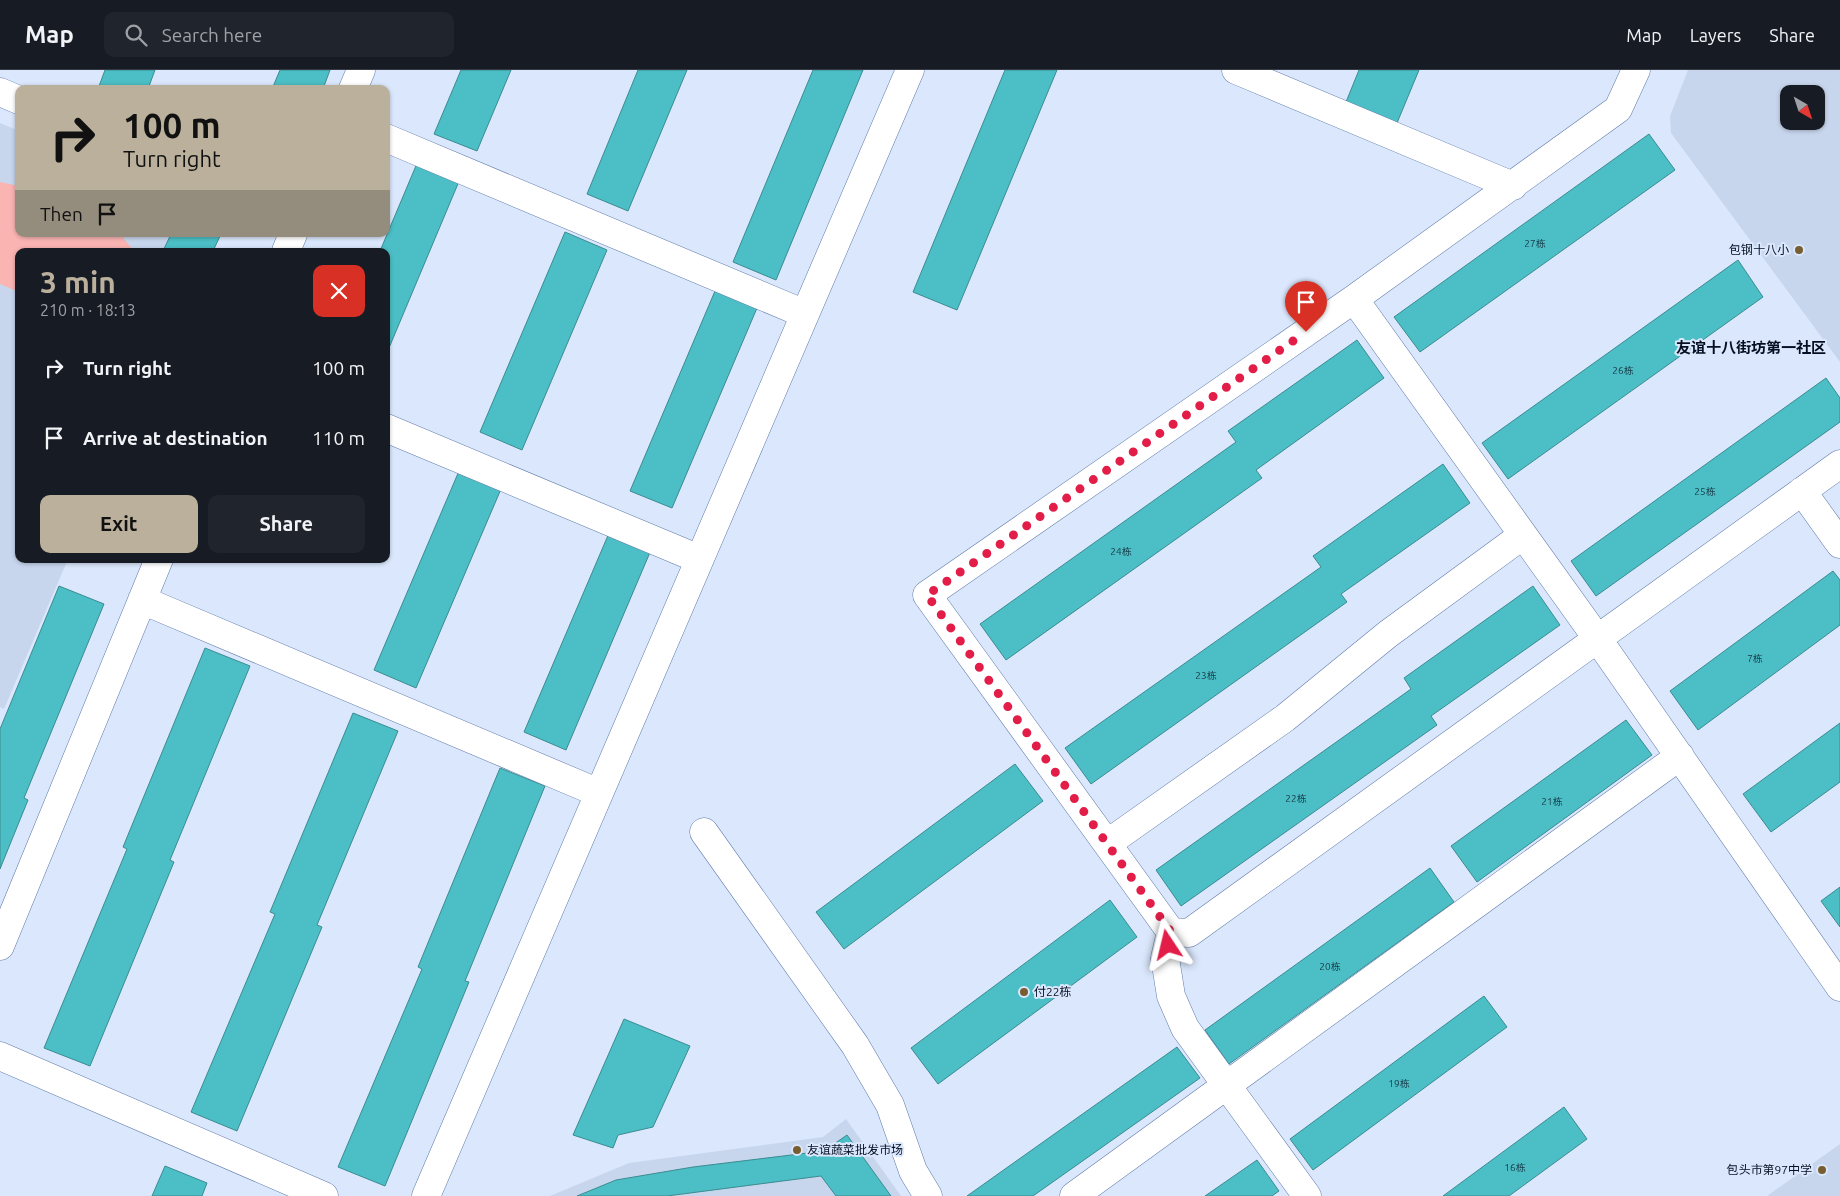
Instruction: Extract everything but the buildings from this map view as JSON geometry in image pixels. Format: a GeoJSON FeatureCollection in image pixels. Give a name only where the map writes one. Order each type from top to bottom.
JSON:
{"type":"FeatureCollection","features":[{"type":"Feature","properties":{"kind":"street"},"geometry":{"type":"LineString","coordinates":[[354,85],[360,70]]}},
{"type":"Feature","properties":{"kind":"street"},"geometry":{"type":"LineString","coordinates":[[426,1196],[910,70]]}},
{"type":"Feature","properties":{"kind":"street"},"geometry":{"type":"LineString","coordinates":[[1236,70],[1513,186]]}},
{"type":"Feature","properties":{"kind":"street"},"geometry":{"type":"LineString","coordinates":[[1307,1196],[1225,1086],[1185,1028],[1171,996],[1165,958],[1171,932],[927,595],[1354,298],[1618,109],[1636,70]]}},
{"type":"Feature","properties":{"kind":"street"},"geometry":{"type":"LineString","coordinates":[[0,92],[15,98]]}},
{"type":"Feature","properties":{"kind":"street"},"geometry":{"type":"LineString","coordinates":[[390,140],[805,314]]}},
{"type":"Feature","properties":{"kind":"street"},"geometry":{"type":"LineString","coordinates":[[1354,298],[1597,638],[1840,987]]}},
{"type":"Feature","properties":{"kind":"street"},"geometry":{"type":"LineString","coordinates":[[390,430],[699,559]]}},
{"type":"Feature","properties":{"kind":"street"},"geometry":{"type":"LineString","coordinates":[[1171,932],[1189,933],[1840,464]]}},
{"type":"Feature","properties":{"kind":"street"},"geometry":{"type":"LineString","coordinates":[[1802,491],[1840,544]]}},
{"type":"Feature","properties":{"kind":"street"},"geometry":{"type":"LineString","coordinates":[[1108,843],[1285,718],[1388,634],[1523,535]]}},
{"type":"Feature","properties":{"kind":"street"},"geometry":{"type":"LineString","coordinates":[[0,946],[157,563]]}},
{"type":"Feature","properties":{"kind":"street"},"geometry":{"type":"LineString","coordinates":[[142,600],[599,793]]}},
{"type":"Feature","properties":{"kind":"street"},"geometry":{"type":"LineString","coordinates":[[1074,1196],[1680,756]]}},
{"type":"Feature","properties":{"kind":"street"},"geometry":{"type":"LineString","coordinates":[[704,832],[855,1045],[890,1105],[913,1171],[928,1196]]}},
{"type":"Feature","properties":{"kind":"street"},"geometry":{"type":"LineString","coordinates":[[0,1056],[324,1196]]}},
{"type":"Feature","properties":{"kind":"shaded area","name":"包钢十八小"},"geometry":{"type":"Polygon","coordinates":[[[1688,70],[1840,70],[1840,362],[1671,133],[1670,116],[1688,70]]]}},
{"type":"Feature","properties":{"kind":"shaded area"},"geometry":{"type":"Polygon","coordinates":[[[0,123],[15,129],[15,237],[204,237],[198,248],[15,248],[15,563],[66,563],[4,709],[0,707],[0,123]]]}},
{"type":"Feature","properties":{"kind":"shaded area"},"geometry":{"type":"Polygon","coordinates":[[[0,182],[15,185],[15,237],[122,237],[132,248],[15,248],[15,290],[0,284],[0,182]]]}},
{"type":"Feature","properties":{"kind":"shaded area","name":"友谊蔬菜批发市场"},"geometry":{"type":"Polygon","coordinates":[[[846,1119],[901,1196],[550,1196],[629,1163],[823,1137],[846,1119]]]}},
{"type":"Feature","properties":{"kind":"shaded area","name":"包头市第97中学"},"geometry":{"type":"Polygon","coordinates":[[[1840,1144],[1840,1196],[1767,1196],[1840,1144]]]}},
{"type":"Feature","properties":{"kind":"place","name":"包钢十八小"},"geometry":{"type":"Point","coordinates":[1799,250]}},
{"type":"Feature","properties":{"kind":"place","name":"付22栋"},"geometry":{"type":"Point","coordinates":[1024,992]}},
{"type":"Feature","properties":{"kind":"place","name":"友谊蔬菜批发市场"},"geometry":{"type":"Point","coordinates":[797,1150]}},
{"type":"Feature","properties":{"kind":"place","name":"包头市第97中学"},"geometry":{"type":"Point","coordinates":[1822,1170]}},
{"type":"Feature","properties":{"kind":"district","name":"友谊十八街坊第一社区"},"geometry":{"type":"Point","coordinates":[1751,348]}},
{"type":"Feature","properties":{"kind":"route"},"geometry":{"type":"LineString","coordinates":[[1168,945],[1171,932],[927,595],[1306,332]]}}]}
